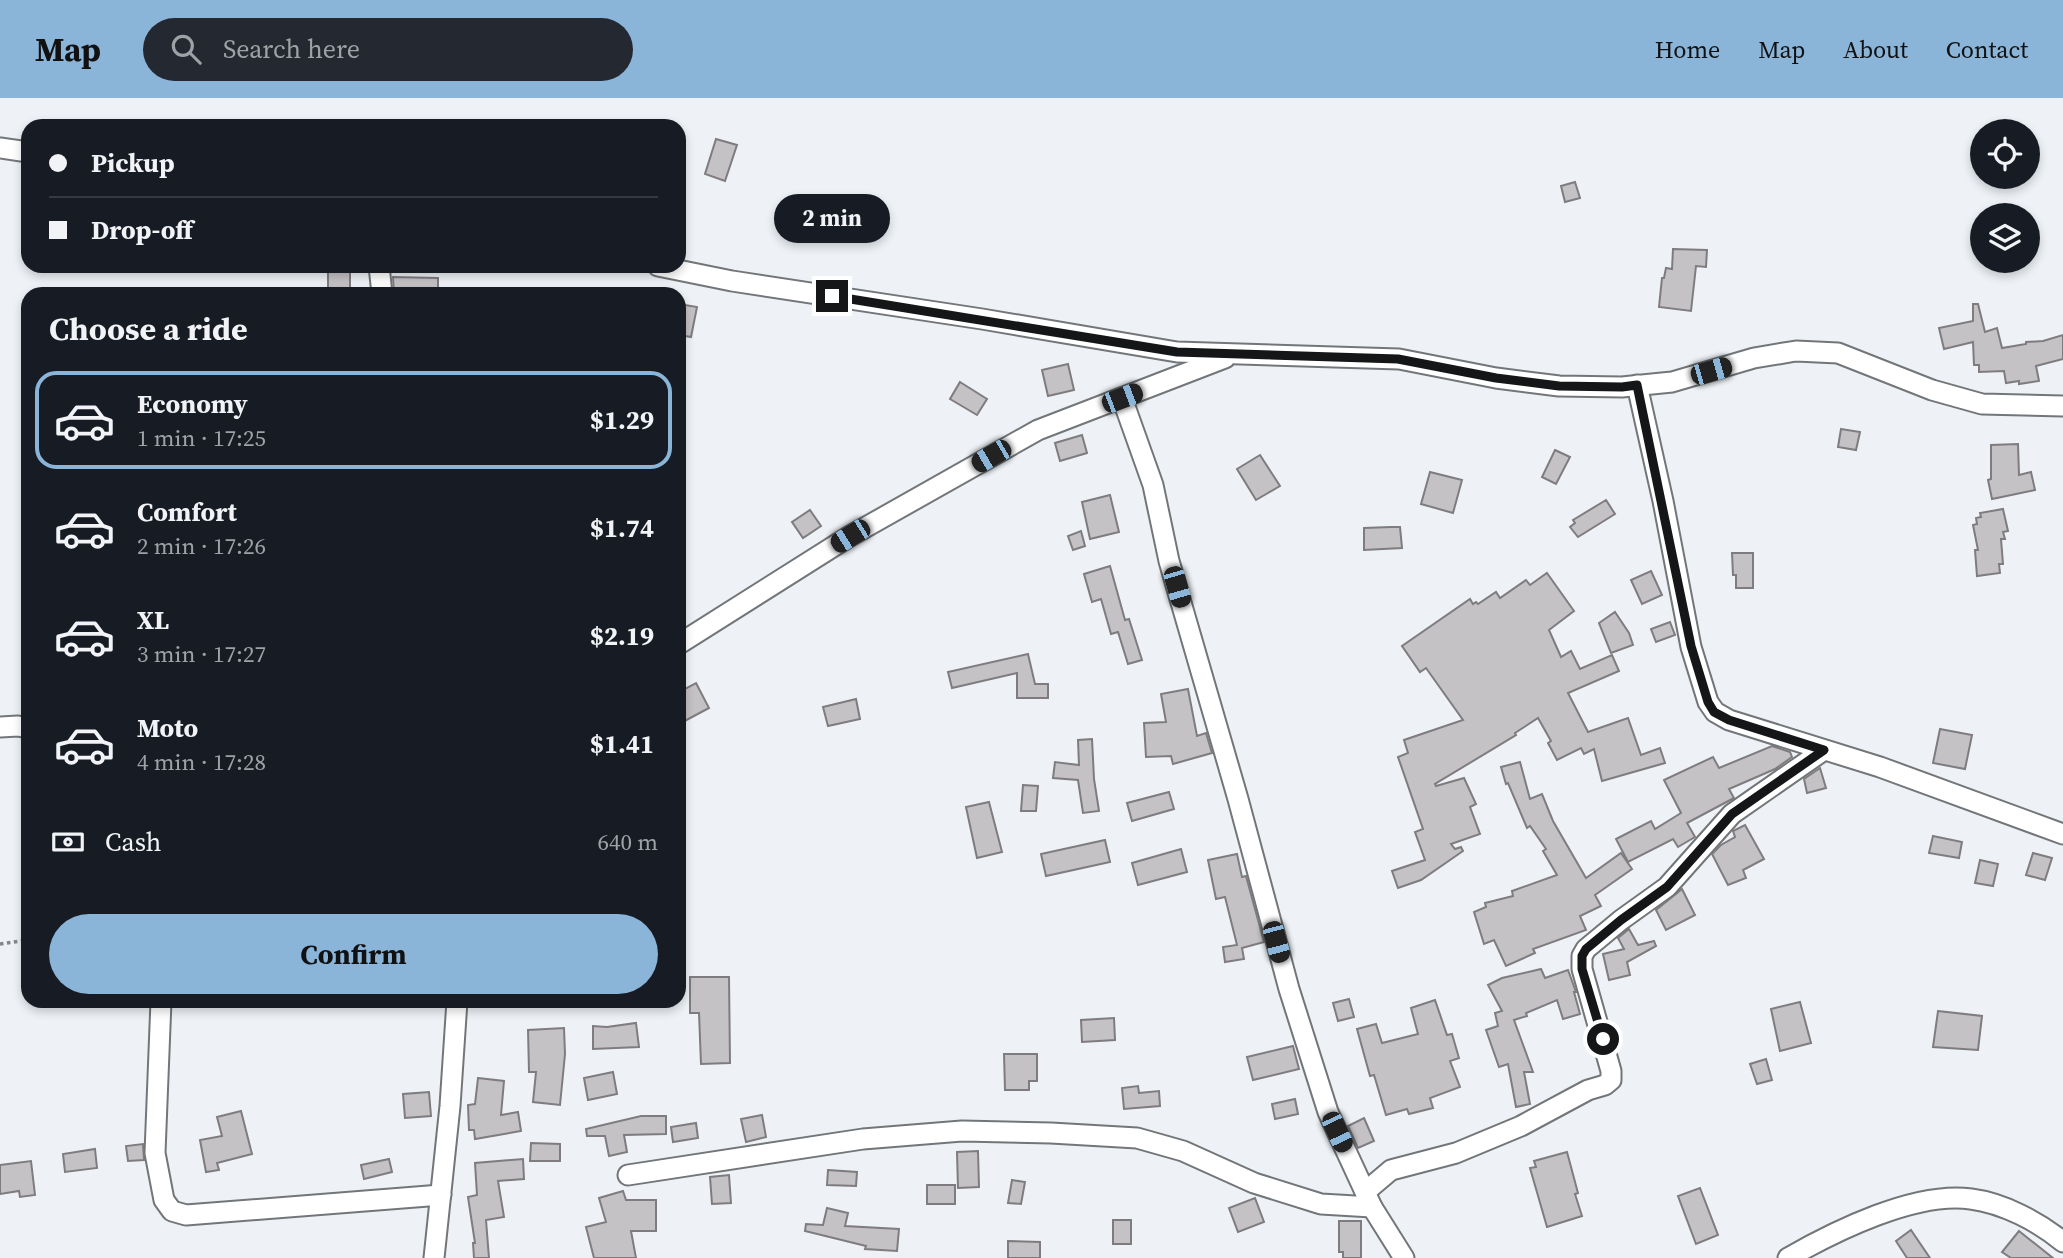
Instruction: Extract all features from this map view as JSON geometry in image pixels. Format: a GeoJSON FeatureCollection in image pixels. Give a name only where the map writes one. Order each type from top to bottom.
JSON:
{"type":"FeatureCollection","features":[{"type":"Feature","properties":{"kind":"street"},"geometry":{"type":"LineString","coordinates":[[0,148],[21,151]]}},
{"type":"Feature","properties":{"kind":"street"},"geometry":{"type":"LineString","coordinates":[[686,272],[1177,352],[1398,359],[1496,378],[1559,386],[1622,387],[1672,382],[1754,358],[1796,351],[1838,353],[1932,390],[1982,404],[2063,406]]}},
{"type":"Feature","properties":{"kind":"street"},"geometry":{"type":"LineString","coordinates":[[686,640],[850,536],[1038,430],[1233,355]]}},
{"type":"Feature","properties":{"kind":"street"},"geometry":{"type":"LineString","coordinates":[[1637,385],[1691,646],[1708,702],[1714,712],[1729,720],[1945,790],[2063,834]]}},
{"type":"Feature","properties":{"kind":"street"},"geometry":{"type":"LineString","coordinates":[[1122,398],[1153,485],[1169,561],[1238,799],[1289,989],[1328,1112],[1368,1199],[1404,1258]]}},
{"type":"Feature","properties":{"kind":"street"},"geometry":{"type":"LineString","coordinates":[[0,727],[21,727]]}},
{"type":"Feature","properties":{"kind":"street"},"geometry":{"type":"LineString","coordinates":[[628,1175],[863,1139],[962,1130],[1137,1139],[1183,1151],[1254,1183],[1321,1204],[1368,1199],[1391,1170],[1456,1153],[1521,1126],[1588,1090],[1605,1086],[1611,1080],[1611,1071],[1582,969],[1582,956],[1586,949],[1667,887],[1732,814],[1824,750]]}},
{"type":"Feature","properties":{"kind":"street"},"geometry":{"type":"LineString","coordinates":[[161,1008],[155,1153],[164,1200],[172,1211],[186,1215],[441,1195]]}},
{"type":"Feature","properties":{"kind":"street"},"geometry":{"type":"LineString","coordinates":[[434,1258],[450,1106],[457,1008]]}},
{"type":"Feature","properties":{"kind":"street"},"geometry":{"type":"LineString","coordinates":[[1788,1258],[1875,1215],[1932,1200],[1969,1198],[1998,1205],[2048,1230],[2063,1242]]}},
{"type":"Feature","properties":{"kind":"path"},"geometry":{"type":"LineString","coordinates":[[0,944],[21,941]]}},
{"type":"Feature","properties":{"kind":"building"},"geometry":{"type":"Polygon","coordinates":[[[716,139],[737,145],[725,181],[705,174],[716,139]]]}},
{"type":"Feature","properties":{"kind":"building"},"geometry":{"type":"Polygon","coordinates":[[[1575,182],[1580,198],[1565,202],[1561,186],[1575,182]]]}},
{"type":"Feature","properties":{"kind":"building"},"geometry":{"type":"Polygon","coordinates":[[[1673,249],[1707,250],[1706,267],[1696,266],[1691,311],[1659,307],[1662,278],[1666,268],[1672,269],[1673,249]]]}},
{"type":"Feature","properties":{"kind":"building"},"geometry":{"type":"Polygon","coordinates":[[[328,273],[350,273],[350,287],[328,287],[328,273]]]}},
{"type":"Feature","properties":{"kind":"building"},"geometry":{"type":"Polygon","coordinates":[[[393,277],[438,278],[438,287],[394,287],[393,277]]]}},
{"type":"Feature","properties":{"kind":"building"},"geometry":{"type":"Polygon","coordinates":[[[1973,304],[1978,304],[1985,332],[1997,328],[2002,348],[2063,335],[2063,359],[2036,366],[2039,381],[2006,383],[2004,371],[1979,372],[1979,365],[1974,365],[1973,342],[1944,349],[1939,328],[1973,321],[1973,304]]]}},
{"type":"Feature","properties":{"kind":"building"},"geometry":{"type":"Polygon","coordinates":[[[686,305],[697,307],[691,337],[686,336],[686,305]]]}},
{"type":"Feature","properties":{"kind":"building"},"geometry":{"type":"Polygon","coordinates":[[[1068,364],[1074,390],[1048,396],[1042,370],[1068,364]]]}},
{"type":"Feature","properties":{"kind":"building"},"geometry":{"type":"Polygon","coordinates":[[[960,382],[987,399],[977,415],[950,399],[960,382]]]}},
{"type":"Feature","properties":{"kind":"building"},"geometry":{"type":"Polygon","coordinates":[[[1841,429],[1860,432],[1856,450],[1838,447],[1841,429]]]}},
{"type":"Feature","properties":{"kind":"building"},"geometry":{"type":"Polygon","coordinates":[[[1082,435],[1087,453],[1060,461],[1055,443],[1082,435]]]}},
{"type":"Feature","properties":{"kind":"building"},"geometry":{"type":"Polygon","coordinates":[[[2018,444],[2019,475],[2031,472],[2035,490],[1992,499],[1988,480],[1991,479],[1991,445],[2018,444]]]}},
{"type":"Feature","properties":{"kind":"building"},"geometry":{"type":"Polygon","coordinates":[[[1555,450],[1570,457],[1556,484],[1542,477],[1555,450]]]}},
{"type":"Feature","properties":{"kind":"building"},"geometry":{"type":"Polygon","coordinates":[[[1260,455],[1280,486],[1256,500],[1237,469],[1260,455]]]}},
{"type":"Feature","properties":{"kind":"building"},"geometry":{"type":"Polygon","coordinates":[[[1430,472],[1462,480],[1453,513],[1421,504],[1430,472]]]}},
{"type":"Feature","properties":{"kind":"building"},"geometry":{"type":"Polygon","coordinates":[[[1110,495],[1119,532],[1090,539],[1082,502],[1110,495]]]}},
{"type":"Feature","properties":{"kind":"building"},"geometry":{"type":"Polygon","coordinates":[[[1606,500],[1615,514],[1578,537],[1570,527],[1575,523],[1573,520],[1606,500]]]}},
{"type":"Feature","properties":{"kind":"building"},"geometry":{"type":"Polygon","coordinates":[[[2003,509],[2008,531],[2003,532],[2005,539],[2001,539],[2003,564],[1999,564],[2000,573],[1977,576],[1975,550],[1978,550],[1973,525],[1977,524],[1976,518],[1981,517],[1980,513],[2003,509]]]}},
{"type":"Feature","properties":{"kind":"building"},"geometry":{"type":"Polygon","coordinates":[[[810,510],[821,526],[803,538],[792,522],[810,510]]]}},
{"type":"Feature","properties":{"kind":"building"},"geometry":{"type":"Polygon","coordinates":[[[1400,527],[1402,548],[1364,550],[1364,528],[1400,527]]]}},
{"type":"Feature","properties":{"kind":"building"},"geometry":{"type":"Polygon","coordinates":[[[1081,531],[1085,546],[1073,550],[1068,536],[1081,531]]]}},
{"type":"Feature","properties":{"kind":"building"},"geometry":{"type":"Polygon","coordinates":[[[1732,553],[1753,553],[1753,588],[1736,588],[1732,553]]]}},
{"type":"Feature","properties":{"kind":"building"},"geometry":{"type":"Polygon","coordinates":[[[1110,566],[1125,620],[1129,619],[1142,660],[1128,664],[1118,632],[1111,634],[1101,599],[1092,602],[1084,574],[1110,566]]]}},
{"type":"Feature","properties":{"kind":"building"},"geometry":{"type":"Polygon","coordinates":[[[1651,571],[1662,595],[1642,604],[1631,580],[1651,571]]]}},
{"type":"Feature","properties":{"kind":"building"},"geometry":{"type":"Polygon","coordinates":[[[1547,573],[1574,611],[1549,630],[1561,657],[1571,651],[1580,669],[1612,655],[1619,671],[1568,693],[1588,732],[1628,718],[1641,755],[1660,748],[1665,763],[1602,781],[1594,749],[1584,754],[1581,748],[1557,760],[1548,743],[1551,741],[1538,718],[1515,733],[1516,735],[1435,784],[1436,786],[1464,778],[1476,804],[1470,807],[1480,834],[1451,844],[1455,849],[1461,847],[1463,851],[1421,880],[1398,888],[1392,871],[1425,860],[1415,832],[1423,829],[1398,757],[1408,753],[1404,740],[1463,720],[1426,668],[1420,672],[1402,646],[1470,599],[1473,604],[1478,604],[1496,592],[1500,598],[1526,580],[1530,585],[1547,573]]]}},
{"type":"Feature","properties":{"kind":"building"},"geometry":{"type":"Polygon","coordinates":[[[1615,612],[1629,633],[1633,645],[1611,653],[1599,623],[1615,612]]]}},
{"type":"Feature","properties":{"kind":"building"},"geometry":{"type":"Polygon","coordinates":[[[1670,622],[1675,635],[1656,642],[1651,629],[1670,622]]]}},
{"type":"Feature","properties":{"kind":"building"},"geometry":{"type":"Polygon","coordinates":[[[1028,654],[1035,684],[1048,684],[1048,698],[1017,698],[1017,673],[952,688],[948,672],[1028,654]]]}},
{"type":"Feature","properties":{"kind":"building"},"geometry":{"type":"Polygon","coordinates":[[[696,683],[709,708],[686,720],[686,688],[696,683]]]}},
{"type":"Feature","properties":{"kind":"building"},"geometry":{"type":"Polygon","coordinates":[[[1188,689],[1197,736],[1206,733],[1212,753],[1173,764],[1171,756],[1146,757],[1144,723],[1166,722],[1161,694],[1188,689]]]}},
{"type":"Feature","properties":{"kind":"building"},"geometry":{"type":"Polygon","coordinates":[[[856,699],[860,719],[828,726],[823,707],[856,699]]]}},
{"type":"Feature","properties":{"kind":"building"},"geometry":{"type":"Polygon","coordinates":[[[1940,729],[1972,735],[1965,769],[1933,763],[1940,729]]]}},
{"type":"Feature","properties":{"kind":"building"},"geometry":{"type":"Polygon","coordinates":[[[1092,739],[1099,811],[1083,813],[1078,780],[1053,778],[1055,762],[1079,765],[1078,740],[1092,739]]]}},
{"type":"Feature","properties":{"kind":"building"},"geometry":{"type":"Polygon","coordinates":[[[1772,746],[1790,752],[1792,757],[1775,769],[1729,789],[1734,798],[1687,823],[1695,837],[1678,847],[1673,839],[1628,862],[1616,839],[1651,821],[1655,829],[1681,813],[1664,780],[1713,757],[1719,768],[1772,746]]]}},
{"type":"Feature","properties":{"kind":"building"},"geometry":{"type":"Polygon","coordinates":[[[1520,762],[1530,799],[1542,794],[1553,821],[1586,878],[1621,853],[1632,869],[1595,895],[1601,906],[1580,916],[1586,930],[1533,949],[1535,953],[1506,966],[1494,940],[1484,944],[1474,912],[1486,907],[1485,903],[1513,896],[1512,891],[1557,875],[1543,851],[1546,849],[1530,826],[1527,828],[1508,783],[1506,784],[1501,767],[1520,762]]]}},
{"type":"Feature","properties":{"kind":"building"},"geometry":{"type":"Polygon","coordinates":[[[1820,768],[1826,788],[1807,793],[1804,779],[1820,768]]]}},
{"type":"Feature","properties":{"kind":"building"},"geometry":{"type":"Polygon","coordinates":[[[1023,785],[1038,786],[1036,811],[1021,811],[1023,785]]]}},
{"type":"Feature","properties":{"kind":"building"},"geometry":{"type":"Polygon","coordinates":[[[1169,792],[1174,809],[1132,821],[1127,803],[1169,792]]]}},
{"type":"Feature","properties":{"kind":"building"},"geometry":{"type":"Polygon","coordinates":[[[989,802],[1002,852],[977,858],[966,807],[989,802]]]}},
{"type":"Feature","properties":{"kind":"building"},"geometry":{"type":"Polygon","coordinates":[[[1745,825],[1764,859],[1743,870],[1746,878],[1728,885],[1712,854],[1735,837],[1733,831],[1745,825]]]}},
{"type":"Feature","properties":{"kind":"building"},"geometry":{"type":"Polygon","coordinates":[[[1933,836],[1962,842],[1959,858],[1929,853],[1933,836]]]}},
{"type":"Feature","properties":{"kind":"building"},"geometry":{"type":"Polygon","coordinates":[[[1105,840],[1110,862],[1046,876],[1041,854],[1105,840]]]}},
{"type":"Feature","properties":{"kind":"building"},"geometry":{"type":"Polygon","coordinates":[[[1181,849],[1187,872],[1138,885],[1132,863],[1181,849]]]}},
{"type":"Feature","properties":{"kind":"building"},"geometry":{"type":"Polygon","coordinates":[[[2033,853],[2052,858],[2045,880],[2026,875],[2033,853]]]}},
{"type":"Feature","properties":{"kind":"building"},"geometry":{"type":"Polygon","coordinates":[[[1237,854],[1242,877],[1246,876],[1264,942],[1242,948],[1244,959],[1225,962],[1223,947],[1237,945],[1225,897],[1216,899],[1208,860],[1237,854]]]}},
{"type":"Feature","properties":{"kind":"building"},"geometry":{"type":"Polygon","coordinates":[[[1980,860],[1998,864],[1993,886],[1975,883],[1980,860]]]}},
{"type":"Feature","properties":{"kind":"building"},"geometry":{"type":"Polygon","coordinates":[[[1682,889],[1695,915],[1666,930],[1656,910],[1682,889]]]}},
{"type":"Feature","properties":{"kind":"building"},"geometry":{"type":"Polygon","coordinates":[[[1629,929],[1638,945],[1654,941],[1656,946],[1627,962],[1630,975],[1609,980],[1603,954],[1624,949],[1618,938],[1629,929]]]}},
{"type":"Feature","properties":{"kind":"building"},"geometry":{"type":"Polygon","coordinates":[[[1541,969],[1545,978],[1568,970],[1580,1014],[1563,1019],[1557,1000],[1514,1020],[1533,1072],[1524,1072],[1530,1104],[1516,1107],[1508,1064],[1499,1067],[1486,1030],[1498,1026],[1495,1013],[1502,1011],[1488,985],[1502,978],[1541,969]]]}},
{"type":"Feature","properties":{"kind":"building"},"geometry":{"type":"Polygon","coordinates":[[[690,977],[729,977],[730,1063],[701,1064],[699,1013],[690,1013],[690,977]]]}},
{"type":"Feature","properties":{"kind":"building"},"geometry":{"type":"Polygon","coordinates":[[[1349,999],[1354,1017],[1338,1021],[1333,1003],[1349,999]]]}},
{"type":"Feature","properties":{"kind":"building"},"geometry":{"type":"Polygon","coordinates":[[[1435,1000],[1447,1035],[1452,1034],[1459,1058],[1450,1061],[1460,1087],[1430,1098],[1433,1108],[1409,1114],[1407,1109],[1386,1115],[1374,1075],[1370,1076],[1357,1029],[1376,1024],[1382,1043],[1418,1034],[1411,1008],[1435,1000]]]}},
{"type":"Feature","properties":{"kind":"building"},"geometry":{"type":"Polygon","coordinates":[[[1800,1002],[1811,1043],[1780,1051],[1771,1009],[1800,1002]]]}},
{"type":"Feature","properties":{"kind":"building"},"geometry":{"type":"Polygon","coordinates":[[[1938,1011],[1982,1016],[1978,1050],[1933,1047],[1938,1011]]]}},
{"type":"Feature","properties":{"kind":"building"},"geometry":{"type":"Polygon","coordinates":[[[1114,1018],[1115,1040],[1082,1042],[1081,1020],[1114,1018]]]}},
{"type":"Feature","properties":{"kind":"building"},"geometry":{"type":"Polygon","coordinates":[[[636,1023],[639,1047],[593,1049],[593,1026],[636,1023]]]}},
{"type":"Feature","properties":{"kind":"building"},"geometry":{"type":"Polygon","coordinates":[[[564,1028],[565,1054],[560,1105],[533,1102],[536,1072],[529,1072],[528,1030],[564,1028]]]}},
{"type":"Feature","properties":{"kind":"building"},"geometry":{"type":"Polygon","coordinates":[[[1293,1046],[1299,1069],[1253,1080],[1247,1057],[1293,1046]]]}},
{"type":"Feature","properties":{"kind":"building"},"geometry":{"type":"Polygon","coordinates":[[[1004,1054],[1037,1054],[1037,1081],[1029,1081],[1029,1090],[1005,1090],[1004,1054]]]}},
{"type":"Feature","properties":{"kind":"building"},"geometry":{"type":"Polygon","coordinates":[[[1766,1059],[1772,1080],[1757,1084],[1750,1064],[1766,1059]]]}},
{"type":"Feature","properties":{"kind":"building"},"geometry":{"type":"Polygon","coordinates":[[[613,1072],[617,1094],[588,1100],[584,1078],[613,1072]]]}},
{"type":"Feature","properties":{"kind":"building"},"geometry":{"type":"Polygon","coordinates":[[[478,1078],[504,1081],[501,1115],[518,1112],[521,1131],[475,1139],[474,1130],[469,1130],[468,1105],[475,1104],[478,1078]]]}},
{"type":"Feature","properties":{"kind":"building"},"geometry":{"type":"Polygon","coordinates":[[[1138,1086],[1139,1093],[1159,1091],[1160,1106],[1124,1109],[1122,1088],[1138,1086]]]}},
{"type":"Feature","properties":{"kind":"building"},"geometry":{"type":"Polygon","coordinates":[[[429,1092],[431,1116],[405,1118],[403,1094],[429,1092]]]}},
{"type":"Feature","properties":{"kind":"building"},"geometry":{"type":"Polygon","coordinates":[[[1295,1099],[1298,1114],[1275,1119],[1272,1104],[1295,1099]]]}},
{"type":"Feature","properties":{"kind":"building"},"geometry":{"type":"Polygon","coordinates":[[[241,1111],[252,1154],[217,1163],[219,1170],[206,1172],[200,1140],[222,1136],[217,1117],[241,1111]]]}},
{"type":"Feature","properties":{"kind":"building"},"geometry":{"type":"Polygon","coordinates":[[[762,1115],[766,1137],[746,1142],[741,1119],[762,1115]]]}},
{"type":"Feature","properties":{"kind":"building"},"geometry":{"type":"Polygon","coordinates":[[[641,1116],[666,1116],[666,1134],[624,1135],[627,1152],[609,1156],[605,1136],[587,1136],[586,1129],[641,1116]]]}},
{"type":"Feature","properties":{"kind":"building"},"geometry":{"type":"Polygon","coordinates":[[[1364,1118],[1374,1141],[1358,1148],[1348,1126],[1364,1118]]]}},
{"type":"Feature","properties":{"kind":"building"},"geometry":{"type":"Polygon","coordinates":[[[696,1123],[698,1138],[673,1142],[671,1127],[696,1123]]]}},
{"type":"Feature","properties":{"kind":"building"},"geometry":{"type":"Polygon","coordinates":[[[531,1143],[560,1144],[560,1161],[530,1161],[531,1143]]]}},
{"type":"Feature","properties":{"kind":"building"},"geometry":{"type":"Polygon","coordinates":[[[143,1144],[144,1160],[128,1161],[126,1146],[143,1144]]]}},
{"type":"Feature","properties":{"kind":"building"},"geometry":{"type":"Polygon","coordinates":[[[95,1149],[97,1168],[65,1172],[63,1154],[95,1149]]]}},
{"type":"Feature","properties":{"kind":"building"},"geometry":{"type":"Polygon","coordinates":[[[978,1151],[979,1187],[958,1188],[957,1152],[978,1151]]]}},
{"type":"Feature","properties":{"kind":"building"},"geometry":{"type":"Polygon","coordinates":[[[1567,1152],[1582,1216],[1547,1227],[1530,1168],[1536,1167],[1534,1161],[1567,1152]]]}},
{"type":"Feature","properties":{"kind":"building"},"geometry":{"type":"Polygon","coordinates":[[[389,1159],[392,1172],[364,1179],[361,1165],[389,1159]]]}},
{"type":"Feature","properties":{"kind":"building"},"geometry":{"type":"Polygon","coordinates":[[[523,1159],[524,1179],[498,1181],[504,1217],[486,1220],[489,1258],[474,1258],[475,1243],[468,1197],[477,1195],[475,1163],[523,1159]]]}},
{"type":"Feature","properties":{"kind":"building"},"geometry":{"type":"Polygon","coordinates":[[[31,1161],[35,1195],[20,1197],[19,1191],[0,1194],[0,1165],[31,1161]]]}},
{"type":"Feature","properties":{"kind":"building"},"geometry":{"type":"Polygon","coordinates":[[[828,1170],[857,1172],[856,1186],[827,1185],[828,1170]]]}},
{"type":"Feature","properties":{"kind":"building"},"geometry":{"type":"Polygon","coordinates":[[[729,1175],[731,1203],[712,1204],[710,1177],[729,1175]]]}},
{"type":"Feature","properties":{"kind":"building"},"geometry":{"type":"Polygon","coordinates":[[[1012,1180],[1025,1182],[1021,1204],[1008,1203],[1012,1180]]]}},
{"type":"Feature","properties":{"kind":"building"},"geometry":{"type":"Polygon","coordinates":[[[927,1185],[955,1185],[955,1204],[927,1204],[927,1185]]]}},
{"type":"Feature","properties":{"kind":"building"},"geometry":{"type":"Polygon","coordinates":[[[1700,1188],[1718,1235],[1696,1244],[1678,1196],[1700,1188]]]}},
{"type":"Feature","properties":{"kind":"building"},"geometry":{"type":"Polygon","coordinates":[[[623,1191],[626,1200],[656,1200],[656,1231],[631,1231],[636,1258],[594,1258],[586,1227],[606,1222],[599,1198],[623,1191]]]}},
{"type":"Feature","properties":{"kind":"building"},"geometry":{"type":"Polygon","coordinates":[[[1255,1198],[1264,1222],[1238,1232],[1229,1208],[1255,1198]]]}},
{"type":"Feature","properties":{"kind":"building"},"geometry":{"type":"Polygon","coordinates":[[[827,1208],[848,1213],[845,1226],[899,1229],[897,1251],[865,1249],[866,1246],[805,1231],[806,1224],[823,1225],[827,1208]]]}},
{"type":"Feature","properties":{"kind":"building"},"geometry":{"type":"Polygon","coordinates":[[[1113,1220],[1131,1220],[1131,1244],[1113,1244],[1113,1220]]]}},
{"type":"Feature","properties":{"kind":"building"},"geometry":{"type":"Polygon","coordinates":[[[1339,1221],[1361,1221],[1361,1258],[1343,1258],[1343,1252],[1339,1252],[1339,1221]]]}},
{"type":"Feature","properties":{"kind":"building"},"geometry":{"type":"Polygon","coordinates":[[[1911,1230],[1930,1258],[1907,1258],[1896,1241],[1911,1230]]]}},
{"type":"Feature","properties":{"kind":"building"},"geometry":{"type":"Polygon","coordinates":[[[2019,1231],[2053,1258],[2011,1258],[2002,1252],[2019,1231]]]}},
{"type":"Feature","properties":{"kind":"building"},"geometry":{"type":"Polygon","coordinates":[[[1008,1241],[1040,1242],[1040,1258],[1008,1258],[1008,1241]]]}},
{"type":"Feature","properties":{"kind":"route"},"geometry":{"type":"LineString","coordinates":[[832,296],[1177,352],[1398,359],[1496,378],[1559,386],[1637,385],[1691,646],[1708,702],[1714,712],[1729,720],[1824,750],[1732,814],[1667,887],[1586,949],[1582,956],[1582,969],[1603,1039]]}}]}
